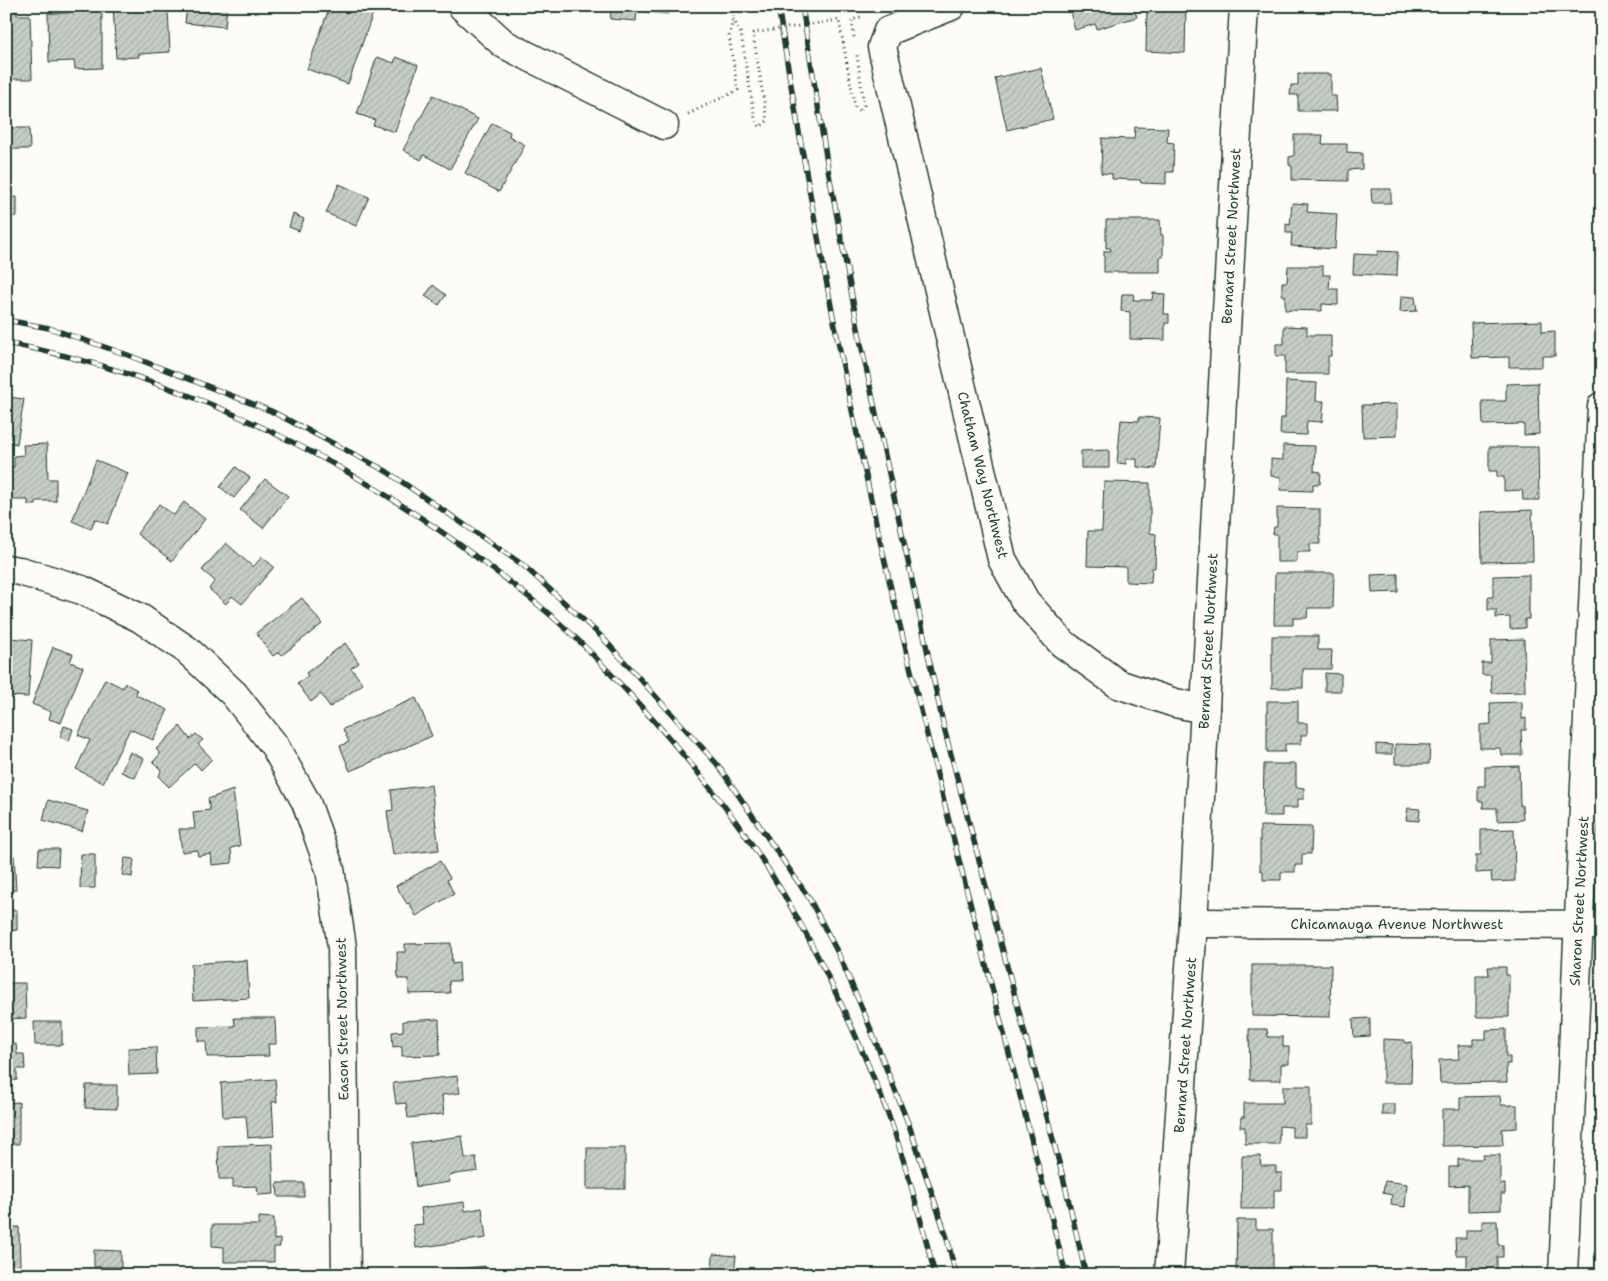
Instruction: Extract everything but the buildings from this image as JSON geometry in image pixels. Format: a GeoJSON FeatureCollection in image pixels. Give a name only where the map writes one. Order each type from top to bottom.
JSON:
{"type":"FeatureCollection","features":[{"type":"Feature","properties":{"kind":"street"},"geometry":{"type":"LineString","coordinates":[[462,6],[504,44],[664,125]]}},
{"type":"Feature","properties":{"kind":"street","name":"Chatham Way Northwest"},"geometry":{"type":"LineString","coordinates":[[950,6],[888,31],[882,47],[1002,559],[1025,601],[1062,643],[1118,684],[1175,703],[1205,708]]}},
{"type":"Feature","properties":{"kind":"street","name":"Bernard Street Northwest"},"geometry":{"type":"LineString","coordinates":[[1170,1275],[1205,708],[1244,6]]}},
{"type":"Feature","properties":{"kind":"street","name":"Sharon Street Northwest"},"geometry":{"type":"LineString","coordinates":[[1563,1275],[1590,925],[1602,406]]}},
{"type":"Feature","properties":{"kind":"street","name":"Eason Street Northwest"},"geometry":{"type":"LineString","coordinates":[[6,569],[20,571],[82,590],[140,618],[187,650],[234,694],[274,745],[306,802],[330,869],[342,947],[346,1275]]}},
{"type":"Feature","properties":{"kind":"street","name":"Chicamauga Avenue Northwest"},"geometry":{"type":"LineString","coordinates":[[1192,923],[1590,925]]}},
{"type":"Feature","properties":{"kind":"path"},"geometry":{"type":"LineString","coordinates":[[731,6],[733,19],[741,33],[755,119],[760,127],[767,121],[753,33],[839,20],[855,107],[860,112],[864,105],[857,55]]}},
{"type":"Feature","properties":{"kind":"path"},"geometry":{"type":"LineString","coordinates":[[664,125],[738,90],[729,37],[733,19]]}},
{"type":"Feature","properties":{"kind":"railway"},"geometry":{"type":"LineString","coordinates":[[778,6],[829,296],[890,584],[1066,1275]]}},
{"type":"Feature","properties":{"kind":"railway"},"geometry":{"type":"LineString","coordinates":[[802,6],[828,169],[861,344],[944,728],[1065,1185],[1086,1275]]}},
{"type":"Feature","properties":{"kind":"railway"},"geometry":{"type":"LineString","coordinates":[[6,320],[49,328],[125,354],[271,411],[386,471],[523,565],[602,637],[717,764],[809,898],[838,953],[910,1128],[947,1238],[956,1275]]}},
{"type":"Feature","properties":{"kind":"railway"},"geometry":{"type":"LineString","coordinates":[[6,343],[70,357],[133,375],[194,398],[254,424],[313,453],[370,485],[426,521],[479,559],[535,602],[589,651],[664,732],[736,821],[780,888],[803,928],[844,1009],[885,1107],[911,1186],[935,1275]]}}]}
